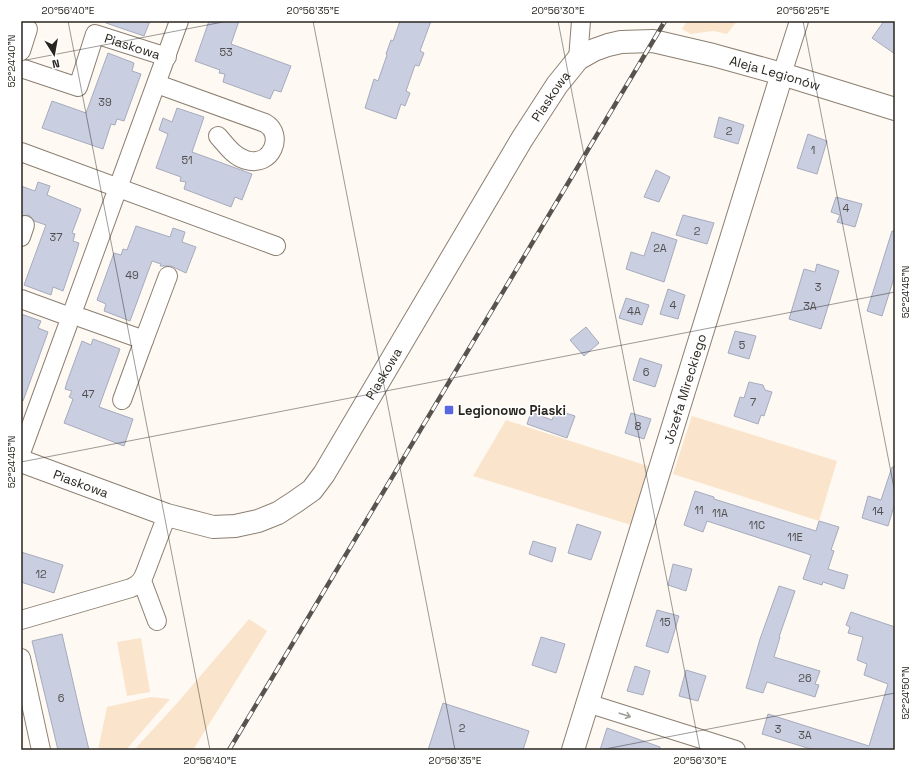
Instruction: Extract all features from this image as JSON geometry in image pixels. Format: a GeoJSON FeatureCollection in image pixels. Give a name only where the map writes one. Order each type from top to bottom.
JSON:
{"type":"FeatureCollection","features":[{"type":"Feature","properties":{"kind":"street","name":"Piaskowa"},"geometry":{"type":"LineString","coordinates":[[21,453],[179,21]]}},
{"type":"Feature","properties":{"kind":"street"},"geometry":{"type":"LineString","coordinates":[[578,59],[581,21]]}},
{"type":"Feature","properties":{"kind":"street"},"geometry":{"type":"LineString","coordinates":[[782,74],[800,21]]}},
{"type":"Feature","properties":{"kind":"street","name":"Piaskowa"},"geometry":{"type":"LineString","coordinates":[[21,68],[78,87],[97,27],[166,57]]}},
{"type":"Feature","properties":{"kind":"street"},"geometry":{"type":"LineString","coordinates":[[21,51],[28,29]]}},
{"type":"Feature","properties":{"kind":"street","name":"Piaskowa"},"geometry":{"type":"LineString","coordinates":[[21,461],[167,515],[213,527],[235,526],[258,521],[278,513],[295,502],[312,490],[324,474],[518,145],[557,85],[578,59],[594,50],[621,42],[653,41]]}},
{"type":"Feature","properties":{"kind":"street","name":"Aleja Legionów"},"geometry":{"type":"LineString","coordinates":[[653,41],[713,55],[782,74],[895,109]]}},
{"type":"Feature","properties":{"kind":"street","name":"Józefa Mireckiego"},"geometry":{"type":"LineString","coordinates":[[573,750],[782,74]]}},
{"type":"Feature","properties":{"kind":"street"},"geometry":{"type":"LineString","coordinates":[[157,84],[265,122],[273,129],[274,139],[272,150],[267,157],[262,161],[255,162],[245,160],[232,152],[218,136]]}},
{"type":"Feature","properties":{"kind":"street"},"geometry":{"type":"LineString","coordinates":[[21,152],[276,246]]}},
{"type":"Feature","properties":{"kind":"street"},"geometry":{"type":"LineString","coordinates":[[122,400],[168,276]]}},
{"type":"Feature","properties":{"kind":"street"},"geometry":{"type":"LineString","coordinates":[[21,299],[62,314]]}},
{"type":"Feature","properties":{"kind":"street"},"geometry":{"type":"LineString","coordinates":[[82,318],[144,340]]}},
{"type":"Feature","properties":{"kind":"street"},"geometry":{"type":"LineString","coordinates":[[21,620],[131,588],[138,584],[142,581],[167,515]]}},
{"type":"Feature","properties":{"kind":"street"},"geometry":{"type":"LineString","coordinates":[[142,581],[157,621]]}},
{"type":"Feature","properties":{"kind":"street"},"geometry":{"type":"LineString","coordinates":[[21,658],[42,750]]}},
{"type":"Feature","properties":{"kind":"street"},"geometry":{"type":"LineString","coordinates":[[587,703],[736,750]]}},
{"type":"Feature","properties":{"kind":"shaded area"},"geometry":{"type":"Polygon","coordinates":[[[687,21],[737,21],[727,34],[713,31],[691,34],[682,29],[687,21]]]}},
{"type":"Feature","properties":{"kind":"shaded area"},"geometry":{"type":"Polygon","coordinates":[[[692,416],[837,461],[819,521],[673,474],[692,416]]]}},
{"type":"Feature","properties":{"kind":"shaded area"},"geometry":{"type":"Polygon","coordinates":[[[506,420],[648,466],[631,525],[473,476],[506,420]]]}},
{"type":"Feature","properties":{"kind":"shaded area"},"geometry":{"type":"Polygon","coordinates":[[[249,619],[267,631],[193,750],[134,750],[179,701],[249,619]]]}},
{"type":"Feature","properties":{"kind":"shaded area"},"geometry":{"type":"Polygon","coordinates":[[[141,638],[150,692],[127,696],[117,642],[141,638]]]}},
{"type":"Feature","properties":{"kind":"shaded area"},"geometry":{"type":"Polygon","coordinates":[[[151,697],[170,699],[126,750],[98,750],[107,707],[151,697]]]}},
{"type":"Feature","properties":{"kind":"building"},"geometry":{"type":"Polygon","coordinates":[[[106,21],[150,21],[144,36],[106,23],[106,21]]]}},
{"type":"Feature","properties":{"kind":"building"},"geometry":{"type":"Polygon","coordinates":[[[209,21],[239,21],[231,44],[291,66],[281,92],[274,90],[270,99],[223,82],[225,74],[219,73],[220,70],[195,61],[209,21]]]}},
{"type":"Feature","properties":{"kind":"building"},"geometry":{"type":"Polygon","coordinates":[[[400,21],[431,21],[420,51],[424,53],[419,66],[415,65],[406,91],[410,93],[405,106],[401,104],[396,119],[365,108],[374,79],[378,81],[391,40],[393,41],[400,21]]]}},
{"type":"Feature","properties":{"kind":"building"},"geometry":{"type":"Polygon","coordinates":[[[884,21],[895,21],[895,54],[872,38],[884,21]]]}},
{"type":"Feature","properties":{"kind":"building"},"geometry":{"type":"Polygon","coordinates":[[[108,53],[134,63],[132,71],[141,74],[124,121],[117,119],[115,125],[111,124],[103,149],[42,128],[52,101],[86,113],[108,53]]]}},
{"type":"Feature","properties":{"kind":"building"},"geometry":{"type":"Polygon","coordinates":[[[177,108],[204,117],[192,152],[252,174],[242,200],[235,197],[231,207],[184,189],[186,182],[180,181],[181,177],[156,168],[168,134],[159,130],[163,118],[172,122],[177,108]]]}},
{"type":"Feature","properties":{"kind":"building"},"geometry":{"type":"Polygon","coordinates":[[[719,117],[744,125],[738,144],[714,137],[719,117]]]}},
{"type":"Feature","properties":{"kind":"building"},"geometry":{"type":"Polygon","coordinates":[[[808,134],[827,141],[817,174],[797,168],[808,134]]]}},
{"type":"Feature","properties":{"kind":"building"},"geometry":{"type":"Polygon","coordinates":[[[656,170],[670,177],[659,202],[644,197],[656,170]]]}},
{"type":"Feature","properties":{"kind":"building"},"geometry":{"type":"Polygon","coordinates":[[[38,182],[50,186],[47,195],[81,209],[72,233],[75,234],[73,241],[79,243],[63,291],[53,287],[51,295],[24,285],[46,225],[34,221],[29,215],[21,216],[21,186],[35,191],[38,182]]]}},
{"type":"Feature","properties":{"kind":"building"},"geometry":{"type":"Polygon","coordinates":[[[836,197],[862,204],[855,227],[837,222],[840,215],[831,212],[836,197]]]}},
{"type":"Feature","properties":{"kind":"building"},"geometry":{"type":"Polygon","coordinates":[[[683,215],[714,223],[707,244],[676,235],[683,215]]]}},
{"type":"Feature","properties":{"kind":"building"},"geometry":{"type":"Polygon","coordinates":[[[136,226],[170,237],[173,228],[185,232],[182,242],[196,247],[186,273],[171,266],[160,266],[161,264],[152,261],[130,321],[104,311],[106,304],[97,300],[114,253],[121,255],[123,249],[127,250],[136,226]]]}},
{"type":"Feature","properties":{"kind":"building"},"geometry":{"type":"Polygon","coordinates":[[[892,231],[895,231],[895,275],[882,316],[867,311],[892,231]]]}},
{"type":"Feature","properties":{"kind":"building"},"geometry":{"type":"Polygon","coordinates":[[[652,232],[677,240],[664,282],[626,269],[631,252],[644,256],[652,232]]]}},
{"type":"Feature","properties":{"kind":"building"},"geometry":{"type":"Polygon","coordinates":[[[817,264],[839,271],[821,329],[789,319],[804,269],[815,272],[817,264]]]}},
{"type":"Feature","properties":{"kind":"building"},"geometry":{"type":"Polygon","coordinates":[[[668,289],[685,295],[678,319],[660,314],[668,289]]]}},
{"type":"Feature","properties":{"kind":"building"},"geometry":{"type":"Polygon","coordinates":[[[626,298],[649,305],[642,325],[619,318],[626,298]]]}},
{"type":"Feature","properties":{"kind":"building"},"geometry":{"type":"Polygon","coordinates":[[[21,314],[41,321],[38,328],[48,332],[23,401],[21,400],[21,314]]]}},
{"type":"Feature","properties":{"kind":"building"},"geometry":{"type":"Polygon","coordinates":[[[586,327],[599,343],[584,356],[570,340],[586,327]]]}},
{"type":"Feature","properties":{"kind":"building"},"geometry":{"type":"Polygon","coordinates":[[[735,331],[756,336],[749,359],[728,353],[735,331]]]}},
{"type":"Feature","properties":{"kind":"building"},"geometry":{"type":"Polygon","coordinates":[[[93,339],[120,349],[99,407],[133,419],[124,446],[64,423],[73,399],[69,397],[72,391],[65,389],[67,382],[82,341],[91,345],[93,339]]]}},
{"type":"Feature","properties":{"kind":"building"},"geometry":{"type":"Polygon","coordinates":[[[640,358],[662,365],[655,387],[633,380],[640,358]]]}},
{"type":"Feature","properties":{"kind":"building"},"geometry":{"type":"Polygon","coordinates":[[[749,382],[763,385],[765,390],[772,392],[764,416],[761,415],[758,424],[734,416],[740,397],[744,398],[749,382]]]}},
{"type":"Feature","properties":{"kind":"building"},"geometry":{"type":"Polygon","coordinates":[[[556,410],[575,416],[567,438],[527,424],[531,412],[552,420],[556,410]]]}},
{"type":"Feature","properties":{"kind":"building"},"geometry":{"type":"Polygon","coordinates":[[[631,413],[651,419],[644,439],[625,433],[631,413]]]}},
{"type":"Feature","properties":{"kind":"building"},"geometry":{"type":"Polygon","coordinates":[[[892,467],[895,467],[895,503],[888,526],[862,518],[868,496],[881,500],[892,467]]]}},
{"type":"Feature","properties":{"kind":"building"},"geometry":{"type":"Polygon","coordinates":[[[695,491],[714,497],[714,499],[816,531],[819,521],[839,527],[831,550],[834,551],[828,569],[848,575],[844,589],[823,582],[822,585],[803,579],[811,555],[707,521],[703,532],[684,525],[695,491]]]}},
{"type":"Feature","properties":{"kind":"building"},"geometry":{"type":"Polygon","coordinates":[[[577,524],[601,532],[591,560],[568,553],[577,524]]]}},
{"type":"Feature","properties":{"kind":"building"},"geometry":{"type":"Polygon","coordinates":[[[533,541],[556,548],[552,562],[529,554],[533,541]]]}},
{"type":"Feature","properties":{"kind":"building"},"geometry":{"type":"Polygon","coordinates":[[[21,552],[63,565],[54,593],[21,582],[21,552]]]}},
{"type":"Feature","properties":{"kind":"building"},"geometry":{"type":"Polygon","coordinates":[[[673,564],[692,569],[686,591],[668,585],[673,564]]]}},
{"type":"Feature","properties":{"kind":"building"},"geometry":{"type":"Polygon","coordinates":[[[779,586],[795,591],[779,637],[774,657],[820,671],[815,684],[819,685],[815,697],[767,682],[763,693],[746,688],[760,639],[779,586]]]}},
{"type":"Feature","properties":{"kind":"building"},"geometry":{"type":"Polygon","coordinates":[[[657,610],[679,616],[668,653],[646,646],[657,610]]]}},
{"type":"Feature","properties":{"kind":"building"},"geometry":{"type":"Polygon","coordinates":[[[851,612],[895,627],[895,750],[814,750],[762,734],[768,714],[869,746],[888,684],[864,675],[867,664],[857,660],[863,637],[848,633],[850,627],[846,625],[851,612]]]}},
{"type":"Feature","properties":{"kind":"building"},"geometry":{"type":"Polygon","coordinates":[[[62,634],[89,750],[58,750],[32,641],[62,634]]]}},
{"type":"Feature","properties":{"kind":"building"},"geometry":{"type":"Polygon","coordinates":[[[541,637],[565,644],[556,673],[532,665],[541,637]]]}},
{"type":"Feature","properties":{"kind":"building"},"geometry":{"type":"Polygon","coordinates":[[[635,666],[650,671],[643,695],[627,691],[635,666]]]}},
{"type":"Feature","properties":{"kind":"building"},"geometry":{"type":"Polygon","coordinates":[[[686,670],[706,676],[698,701],[679,696],[686,670]]]}},
{"type":"Feature","properties":{"kind":"building"},"geometry":{"type":"Polygon","coordinates":[[[443,703],[529,731],[523,750],[428,750],[443,703]]]}},
{"type":"Feature","properties":{"kind":"building"},"geometry":{"type":"Polygon","coordinates":[[[607,728],[660,747],[660,750],[600,750],[607,728]]]}},
{"type":"Feature","properties":{"kind":"railway"},"geometry":{"type":"LineString","coordinates":[[229,750],[665,21]]}},
{"type":"Feature","properties":{"kind":"place","name":"Legionowo Piaski"},"geometry":{"type":"Point","coordinates":[449,410]}}]}
